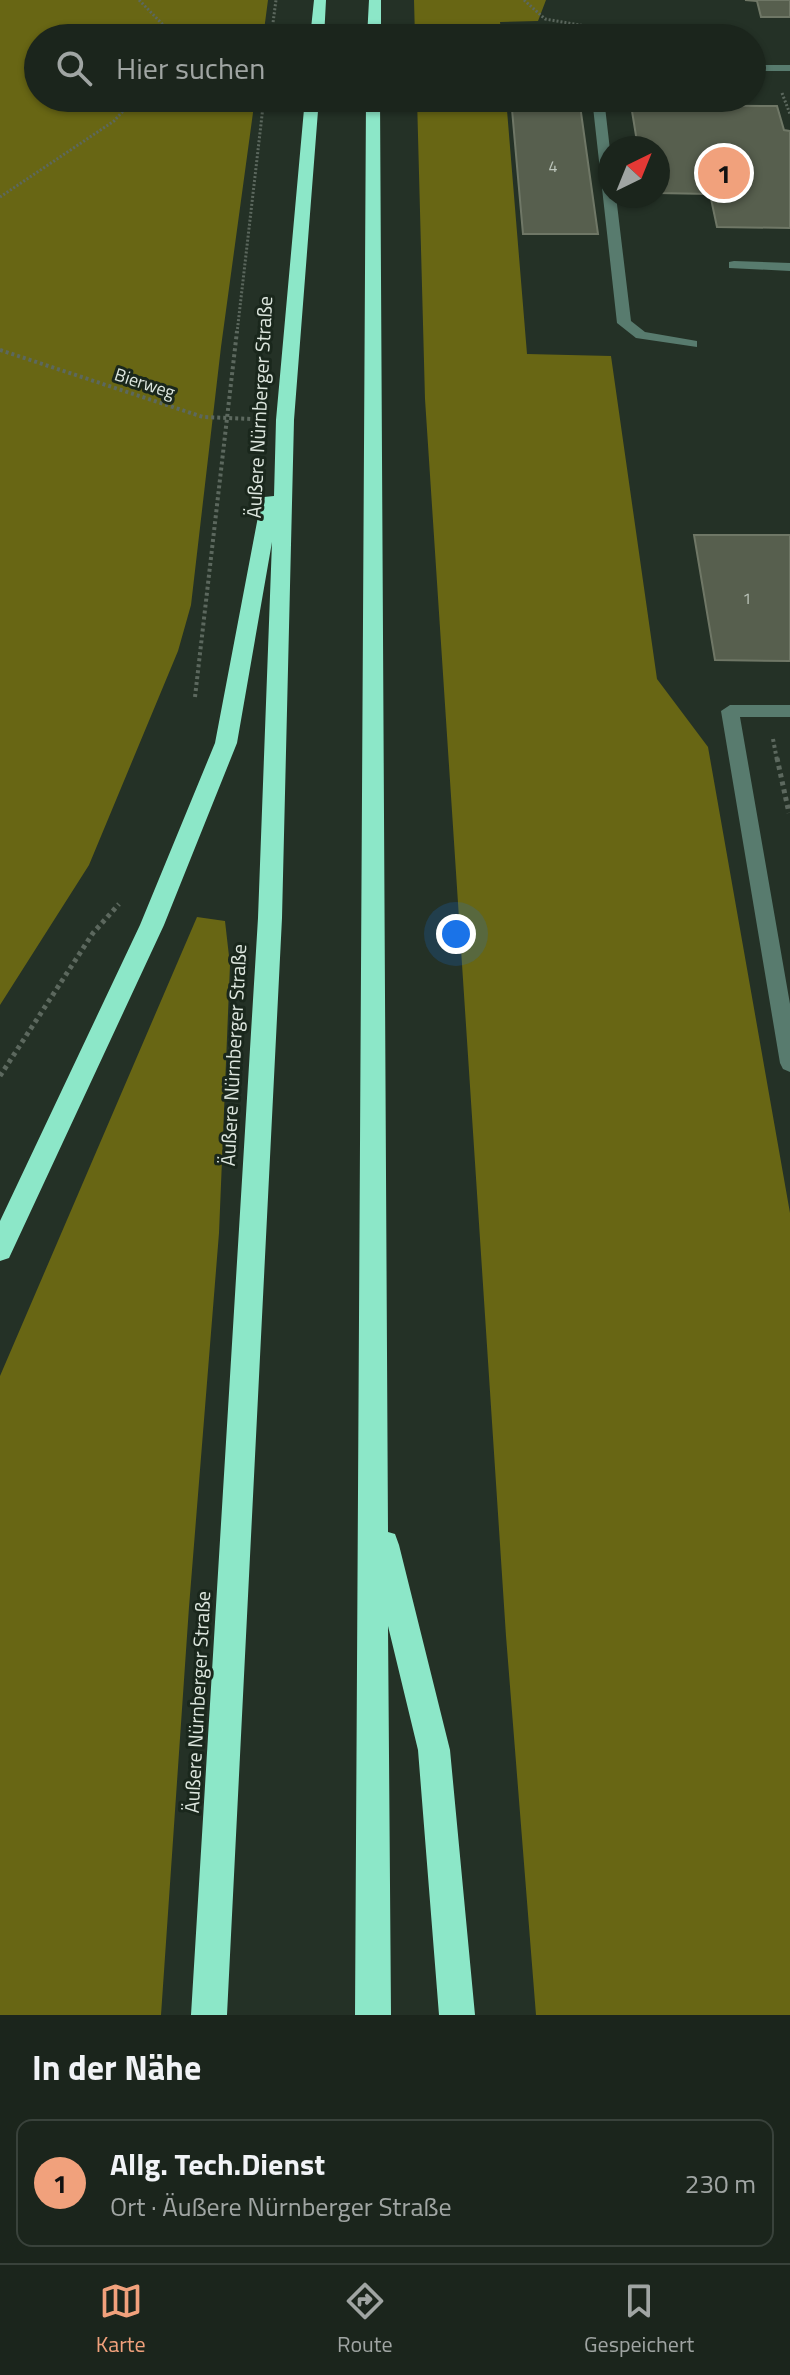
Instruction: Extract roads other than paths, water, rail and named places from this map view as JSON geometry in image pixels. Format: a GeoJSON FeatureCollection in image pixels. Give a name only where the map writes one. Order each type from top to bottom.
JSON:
{"type":"FeatureCollection","features":[{"type":"Feature","properties":{"kind":"highway"},"geometry":{"type":"LineString","coordinates":[[318,24],[320,0]]}},
{"type":"Feature","properties":{"kind":"highway"},"geometry":{"type":"LineString","coordinates":[[374,24],[375,0]]}},
{"type":"Feature","properties":{"kind":"highway","name":"Äußere Nürnberger Straße"},"geometry":{"type":"LineString","coordinates":[[209,2015],[270,918],[285,420],[311,112]]}},
{"type":"Feature","properties":{"kind":"highway"},"geometry":{"type":"LineString","coordinates":[[373,112],[373,2015]]}},
{"type":"Feature","properties":{"kind":"highway"},"geometry":{"type":"LineString","coordinates":[[0,1249],[152,925],[226,743],[285,420]]}},
{"type":"Feature","properties":{"kind":"highway"},"geometry":{"type":"LineString","coordinates":[[375,1510],[434,1750],[457,2015]]}},
{"type":"Feature","properties":{"kind":"street"},"geometry":{"type":"LineString","coordinates":[[766,68],[790,68]]}},
{"type":"Feature","properties":{"kind":"street"},"geometry":{"type":"LineString","coordinates":[[600,112],[624,323],[641,335],[692,344]]}},
{"type":"Feature","properties":{"kind":"street"},"geometry":{"type":"LineString","coordinates":[[734,265],[790,267]]}},
{"type":"Feature","properties":{"kind":"street"},"geometry":{"type":"LineString","coordinates":[[790,711],[730,711],[790,1063]]}},
{"type":"Feature","properties":{"kind":"place","name":"Allg. Tech.Dienst"},"geometry":{"type":"Point","coordinates":[724,173]}}]}
